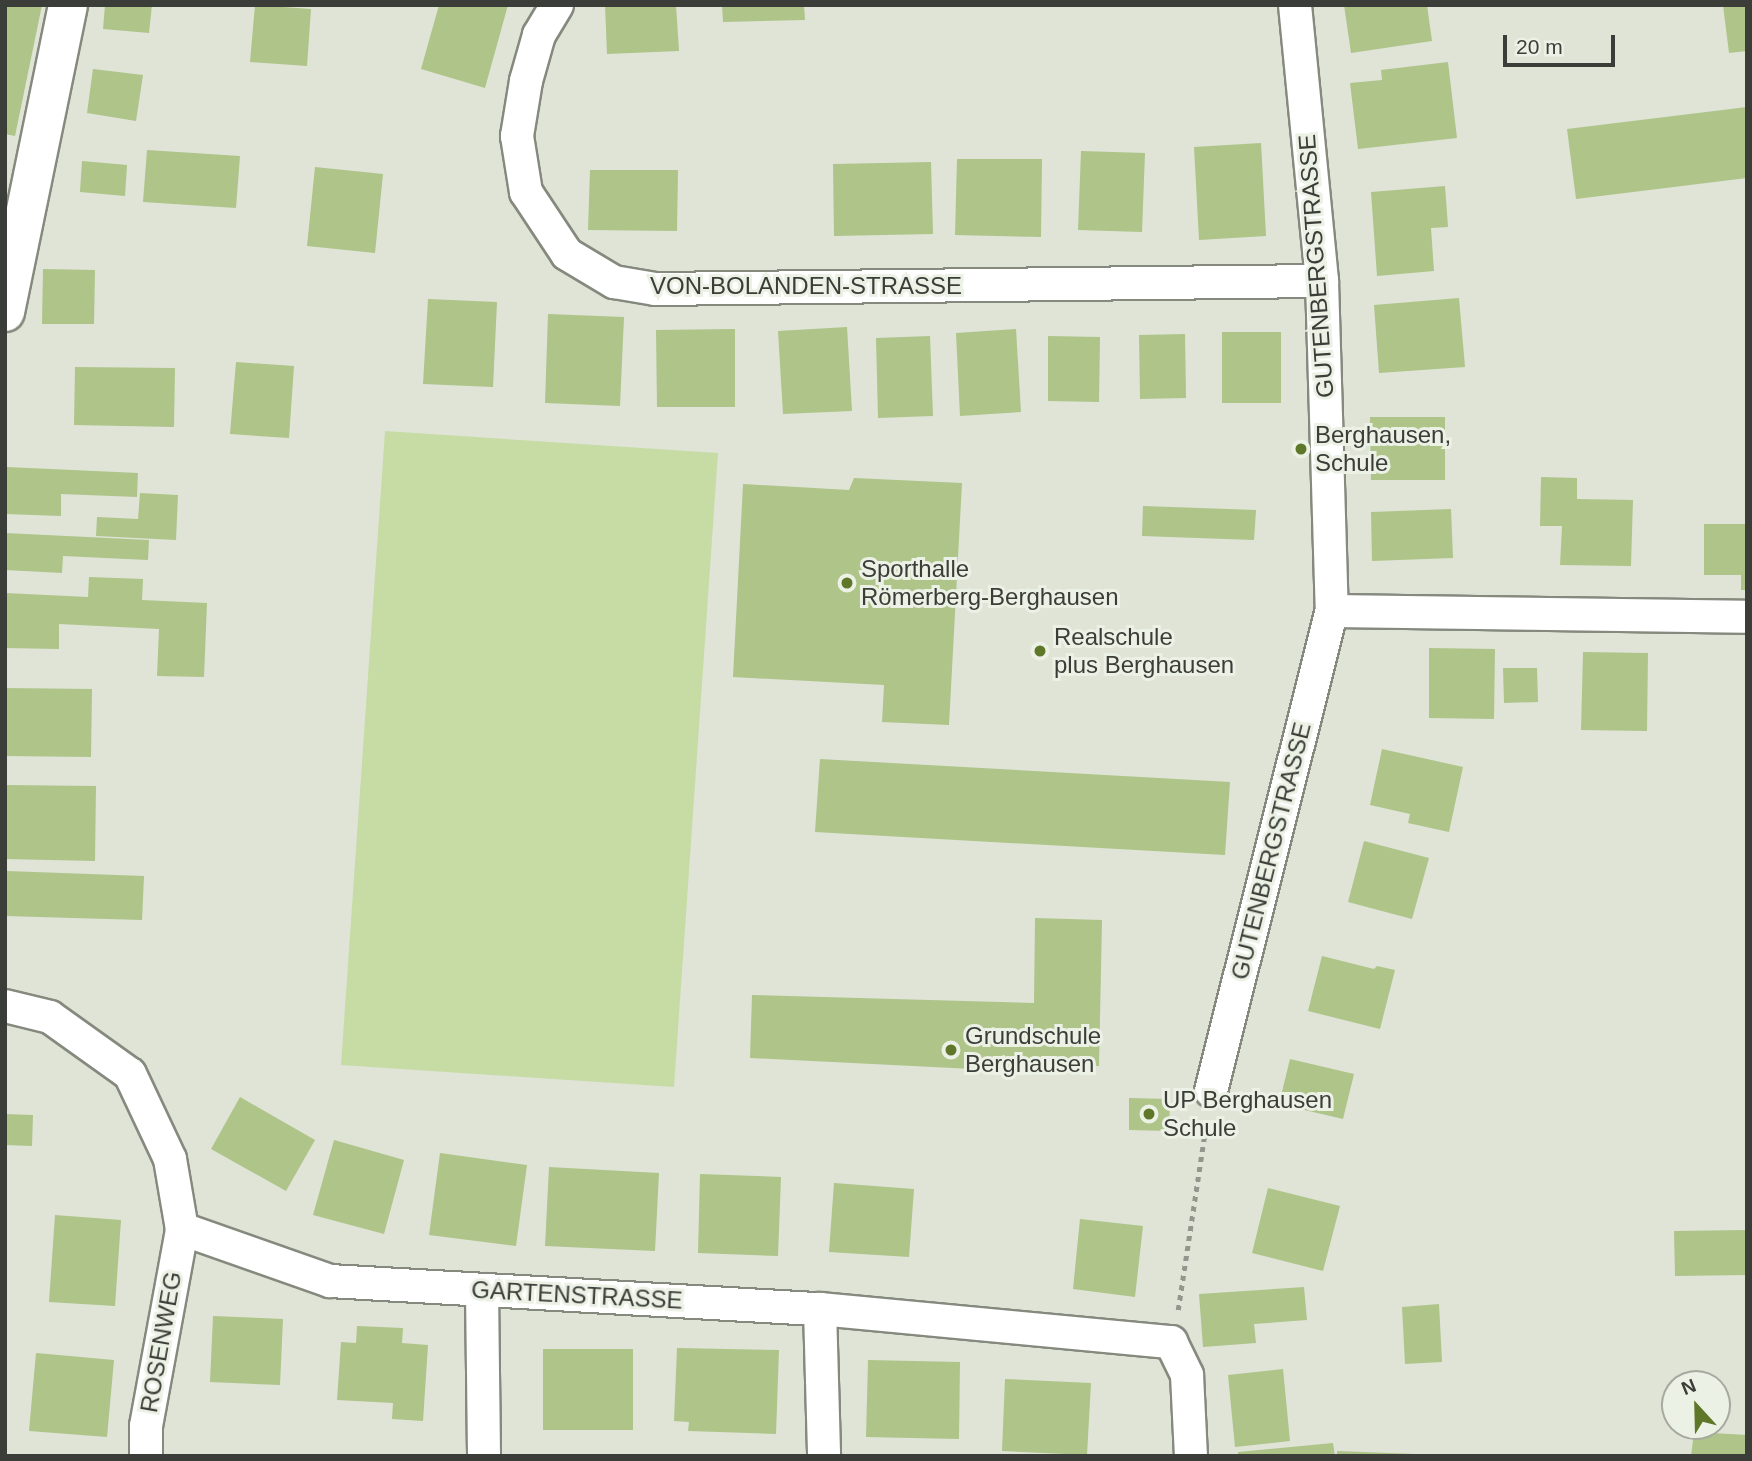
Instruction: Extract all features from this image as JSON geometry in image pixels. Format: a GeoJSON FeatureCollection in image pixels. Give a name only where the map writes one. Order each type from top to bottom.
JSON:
{"type":"FeatureCollection","features":[{"type":"Feature","properties":{"kind":"main road"},"geometry":{"type":"LineString","coordinates":[[5,312],[68,5]]}},
{"type":"Feature","properties":{"kind":"street","name":"VON-BOLANDEN-STRASSE"},"geometry":{"type":"LineString","coordinates":[[557,5],[539,35],[526,81],[517,136],[526,192],[567,254],[614,282],[655,289],[1322,281]]}},
{"type":"Feature","properties":{"kind":"street","name":"GUTENBERGSTRASSE"},"geometry":{"type":"LineString","coordinates":[[1211,1091],[1332,611],[1322,281],[1294,5]]}},
{"type":"Feature","properties":{"kind":"street"},"geometry":{"type":"LineString","coordinates":[[1332,611],[1747,617]]}},
{"type":"Feature","properties":{"kind":"street"},"geometry":{"type":"LineString","coordinates":[[5,1006],[50,1017],[130,1074],[170,1159],[182,1229]]}},
{"type":"Feature","properties":{"kind":"street","name":"GARTENSTRASSE"},"geometry":{"type":"LineString","coordinates":[[182,1229],[330,1281],[820,1310],[1171,1342]]}},
{"type":"Feature","properties":{"kind":"street","name":"ROSENWEG"},"geometry":{"type":"LineString","coordinates":[[146,1456],[146,1426],[182,1229]]}},
{"type":"Feature","properties":{"kind":"street"},"geometry":{"type":"LineString","coordinates":[[482,1290],[484,1456]]}},
{"type":"Feature","properties":{"kind":"street"},"geometry":{"type":"LineString","coordinates":[[820,1310],[824,1456]]}},
{"type":"Feature","properties":{"kind":"street"},"geometry":{"type":"LineString","coordinates":[[1171,1342],[1187,1375],[1191,1456]]}},
{"type":"Feature","properties":{"kind":"path"},"geometry":{"type":"LineString","coordinates":[[1171,1342],[1211,1091]]}},
{"type":"Feature","properties":{"kind":"green space"},"geometry":{"type":"Polygon","coordinates":[[[385,431],[718,453],[674,1087],[341,1065],[385,431]]]}},
{"type":"Feature","properties":{"kind":"building"},"geometry":{"type":"Polygon","coordinates":[[[5,5],[42,5],[15,136],[5,134],[5,5]]]}},
{"type":"Feature","properties":{"kind":"building"},"geometry":{"type":"Polygon","coordinates":[[[105,5],[152,5],[149,33],[103,29],[105,5]]]}},
{"type":"Feature","properties":{"kind":"building"},"geometry":{"type":"Polygon","coordinates":[[[255,5],[311,9],[307,66],[250,62],[255,5]]]}},
{"type":"Feature","properties":{"kind":"building"},"geometry":{"type":"Polygon","coordinates":[[[439,5],[508,5],[485,88],[421,69],[439,5]]]}},
{"type":"Feature","properties":{"kind":"building"},"geometry":{"type":"Polygon","coordinates":[[[605,5],[676,5],[679,51],[607,54],[605,5]]]}},
{"type":"Feature","properties":{"kind":"building"},"geometry":{"type":"Polygon","coordinates":[[[722,5],[804,5],[805,20],[723,22],[722,5]]]}},
{"type":"Feature","properties":{"kind":"building"},"geometry":{"type":"Polygon","coordinates":[[[1344,5],[1427,5],[1432,41],[1351,53],[1344,5]]]}},
{"type":"Feature","properties":{"kind":"building"},"geometry":{"type":"Polygon","coordinates":[[[1723,5],[1747,5],[1747,51],[1729,53],[1723,5]]]}},
{"type":"Feature","properties":{"kind":"building"},"geometry":{"type":"Polygon","coordinates":[[[1448,62],[1457,138],[1358,149],[1350,83],[1382,80],[1381,70],[1448,62]]]}},
{"type":"Feature","properties":{"kind":"building"},"geometry":{"type":"Polygon","coordinates":[[[93,69],[143,75],[136,121],[87,113],[93,69]]]}},
{"type":"Feature","properties":{"kind":"building"},"geometry":{"type":"Polygon","coordinates":[[[1747,107],[1747,178],[1576,199],[1567,129],[1747,107]]]}},
{"type":"Feature","properties":{"kind":"building"},"geometry":{"type":"Polygon","coordinates":[[[1261,143],[1266,236],[1199,240],[1194,147],[1261,143]]]}},
{"type":"Feature","properties":{"kind":"building"},"geometry":{"type":"Polygon","coordinates":[[[147,150],[240,156],[236,208],[143,202],[147,150]]]}},
{"type":"Feature","properties":{"kind":"building"},"geometry":{"type":"Polygon","coordinates":[[[1081,151],[1145,153],[1142,232],[1078,230],[1081,151]]]}},
{"type":"Feature","properties":{"kind":"building"},"geometry":{"type":"Polygon","coordinates":[[[957,159],[1042,159],[1041,237],[955,235],[957,159]]]}},
{"type":"Feature","properties":{"kind":"building"},"geometry":{"type":"Polygon","coordinates":[[[82,161],[127,165],[125,196],[80,192],[82,161]]]}},
{"type":"Feature","properties":{"kind":"building"},"geometry":{"type":"Polygon","coordinates":[[[931,162],[933,234],[834,236],[833,164],[931,162]]]}},
{"type":"Feature","properties":{"kind":"building"},"geometry":{"type":"Polygon","coordinates":[[[315,167],[383,174],[375,253],[307,246],[315,167]]]}},
{"type":"Feature","properties":{"kind":"building"},"geometry":{"type":"Polygon","coordinates":[[[590,170],[678,170],[677,231],[588,230],[590,170]]]}},
{"type":"Feature","properties":{"kind":"building"},"geometry":{"type":"Polygon","coordinates":[[[1445,186],[1448,227],[1431,228],[1434,271],[1377,276],[1371,192],[1445,186]]]}},
{"type":"Feature","properties":{"kind":"building"},"geometry":{"type":"Polygon","coordinates":[[[43,269],[95,270],[94,324],[42,324],[43,269]]]}},
{"type":"Feature","properties":{"kind":"building"},"geometry":{"type":"Polygon","coordinates":[[[1459,298],[1465,367],[1379,373],[1374,305],[1459,298]]]}},
{"type":"Feature","properties":{"kind":"building"},"geometry":{"type":"Polygon","coordinates":[[[428,299],[497,302],[493,387],[423,384],[428,299]]]}},
{"type":"Feature","properties":{"kind":"building"},"geometry":{"type":"Polygon","coordinates":[[[548,314],[624,317],[620,406],[545,403],[548,314]]]}},
{"type":"Feature","properties":{"kind":"building"},"geometry":{"type":"Polygon","coordinates":[[[847,327],[852,411],[783,414],[778,331],[847,327]]]}},
{"type":"Feature","properties":{"kind":"building"},"geometry":{"type":"Polygon","coordinates":[[[735,329],[735,407],[657,407],[656,330],[735,329]]]}},
{"type":"Feature","properties":{"kind":"building"},"geometry":{"type":"Polygon","coordinates":[[[1016,329],[1021,412],[960,416],[956,333],[1016,329]]]}},
{"type":"Feature","properties":{"kind":"building"},"geometry":{"type":"Polygon","coordinates":[[[1222,332],[1281,332],[1281,403],[1222,403],[1222,332]]]}},
{"type":"Feature","properties":{"kind":"building"},"geometry":{"type":"Polygon","coordinates":[[[1185,334],[1186,398],[1140,399],[1139,335],[1185,334]]]}},
{"type":"Feature","properties":{"kind":"building"},"geometry":{"type":"Polygon","coordinates":[[[930,336],[933,416],[878,418],[876,338],[930,336]]]}},
{"type":"Feature","properties":{"kind":"building"},"geometry":{"type":"Polygon","coordinates":[[[1048,336],[1100,337],[1099,402],[1048,401],[1048,336]]]}},
{"type":"Feature","properties":{"kind":"building"},"geometry":{"type":"Polygon","coordinates":[[[236,362],[294,366],[289,438],[230,434],[236,362]]]}},
{"type":"Feature","properties":{"kind":"building"},"geometry":{"type":"Polygon","coordinates":[[[75,367],[175,368],[174,427],[74,425],[75,367]]]}},
{"type":"Feature","properties":{"kind":"building"},"geometry":{"type":"Polygon","coordinates":[[[1370,417],[1445,417],[1445,480],[1371,480],[1370,417]]]}},
{"type":"Feature","properties":{"kind":"building"},"geometry":{"type":"Polygon","coordinates":[[[7,467],[138,473],[137,497],[61,494],[61,516],[5,514],[7,467]]]}},
{"type":"Feature","properties":{"kind":"building"},"geometry":{"type":"Polygon","coordinates":[[[1541,477],[1577,478],[1577,499],[1633,500],[1631,566],[1560,565],[1562,526],[1540,526],[1541,477]]]}},
{"type":"Feature","properties":{"kind":"building","name":"Sporthalle Römerberg-Berghausen"},"geometry":{"type":"Polygon","coordinates":[[[854,478],[962,483],[949,725],[882,722],[884,685],[733,677],[743,484],[849,490],[854,478]]]}},
{"type":"Feature","properties":{"kind":"building"},"geometry":{"type":"Polygon","coordinates":[[[140,493],[178,495],[176,540],[96,536],[97,517],[138,519],[140,493]]]}},
{"type":"Feature","properties":{"kind":"building"},"geometry":{"type":"Polygon","coordinates":[[[1143,506],[1256,510],[1254,540],[1142,536],[1143,506]]]}},
{"type":"Feature","properties":{"kind":"building"},"geometry":{"type":"Polygon","coordinates":[[[1451,509],[1453,558],[1372,561],[1371,512],[1451,509]]]}},
{"type":"Feature","properties":{"kind":"building"},"geometry":{"type":"Polygon","coordinates":[[[1704,524],[1747,524],[1747,590],[1741,590],[1741,575],[1704,575],[1704,524]]]}},
{"type":"Feature","properties":{"kind":"building"},"geometry":{"type":"Polygon","coordinates":[[[5,533],[149,540],[148,560],[63,556],[62,573],[5,570],[5,533]]]}},
{"type":"Feature","properties":{"kind":"building"},"geometry":{"type":"Polygon","coordinates":[[[89,577],[143,579],[142,600],[207,603],[204,677],[157,676],[159,629],[59,624],[59,649],[5,648],[5,593],[88,597],[89,577]]]}},
{"type":"Feature","properties":{"kind":"building"},"geometry":{"type":"Polygon","coordinates":[[[1429,648],[1495,649],[1494,719],[1429,718],[1429,648]]]}},
{"type":"Feature","properties":{"kind":"building"},"geometry":{"type":"Polygon","coordinates":[[[1583,652],[1648,653],[1647,731],[1581,730],[1583,652]]]}},
{"type":"Feature","properties":{"kind":"building"},"geometry":{"type":"Polygon","coordinates":[[[1503,668],[1537,668],[1538,702],[1504,703],[1503,668]]]}},
{"type":"Feature","properties":{"kind":"building"},"geometry":{"type":"Polygon","coordinates":[[[5,688],[92,689],[91,757],[5,756],[5,688]]]}},
{"type":"Feature","properties":{"kind":"building"},"geometry":{"type":"Polygon","coordinates":[[[1382,749],[1463,767],[1449,832],[1408,823],[1410,814],[1370,805],[1382,749]]]}},
{"type":"Feature","properties":{"kind":"building"},"geometry":{"type":"Polygon","coordinates":[[[820,759],[1230,782],[1225,855],[815,832],[820,759]]]}},
{"type":"Feature","properties":{"kind":"building"},"geometry":{"type":"Polygon","coordinates":[[[5,785],[96,786],[95,861],[5,859],[5,785]]]}},
{"type":"Feature","properties":{"kind":"building"},"geometry":{"type":"Polygon","coordinates":[[[1364,841],[1429,858],[1412,919],[1348,902],[1364,841]]]}},
{"type":"Feature","properties":{"kind":"building"},"geometry":{"type":"Polygon","coordinates":[[[7,871],[144,876],[142,920],[5,916],[7,871]]]}},
{"type":"Feature","properties":{"kind":"building"},"geometry":{"type":"Polygon","coordinates":[[[1035,918],[1102,920],[1099,1066],[1033,1065],[1033,1072],[750,1058],[752,995],[1034,1003],[1035,918]]]}},
{"type":"Feature","properties":{"kind":"building"},"geometry":{"type":"Polygon","coordinates":[[[1322,956],[1374,969],[1377,966],[1395,970],[1380,1029],[1308,1011],[1322,956]]]}},
{"type":"Feature","properties":{"kind":"building"},"geometry":{"type":"Polygon","coordinates":[[[1290,1059],[1354,1074],[1343,1119],[1279,1104],[1290,1059]]]}},
{"type":"Feature","properties":{"kind":"building"},"geometry":{"type":"Polygon","coordinates":[[[240,1097],[315,1140],[286,1191],[211,1149],[240,1097]]]}},
{"type":"Feature","properties":{"kind":"building","name":"UP Berghausen Schule"},"geometry":{"type":"Polygon","coordinates":[[[1129,1098],[1170,1099],[1169,1131],[1129,1130],[1129,1098]]]}},
{"type":"Feature","properties":{"kind":"building"},"geometry":{"type":"Polygon","coordinates":[[[5,1114],[33,1115],[32,1146],[5,1145],[5,1114]]]}},
{"type":"Feature","properties":{"kind":"building"},"geometry":{"type":"Polygon","coordinates":[[[334,1140],[404,1160],[384,1234],[313,1215],[334,1140]]]}},
{"type":"Feature","properties":{"kind":"building"},"geometry":{"type":"Polygon","coordinates":[[[440,1153],[527,1165],[516,1246],[429,1235],[440,1153]]]}},
{"type":"Feature","properties":{"kind":"building"},"geometry":{"type":"Polygon","coordinates":[[[549,1167],[659,1173],[655,1251],[545,1246],[549,1167]]]}},
{"type":"Feature","properties":{"kind":"building"},"geometry":{"type":"Polygon","coordinates":[[[700,1174],[781,1177],[778,1256],[698,1253],[700,1174]]]}},
{"type":"Feature","properties":{"kind":"building"},"geometry":{"type":"Polygon","coordinates":[[[834,1183],[914,1189],[909,1257],[829,1252],[834,1183]]]}},
{"type":"Feature","properties":{"kind":"building"},"geometry":{"type":"Polygon","coordinates":[[[1268,1188],[1340,1206],[1323,1271],[1252,1253],[1268,1188]]]}},
{"type":"Feature","properties":{"kind":"building"},"geometry":{"type":"Polygon","coordinates":[[[55,1215],[121,1220],[115,1306],[49,1302],[55,1215]]]}},
{"type":"Feature","properties":{"kind":"building"},"geometry":{"type":"Polygon","coordinates":[[[1080,1219],[1143,1226],[1135,1297],[1073,1289],[1080,1219]]]}},
{"type":"Feature","properties":{"kind":"building"},"geometry":{"type":"Polygon","coordinates":[[[1747,1230],[1747,1275],[1675,1276],[1674,1231],[1747,1230]]]}},
{"type":"Feature","properties":{"kind":"building"},"geometry":{"type":"Polygon","coordinates":[[[1304,1287],[1307,1320],[1254,1324],[1256,1343],[1203,1347],[1199,1294],[1304,1287]]]}},
{"type":"Feature","properties":{"kind":"building"},"geometry":{"type":"Polygon","coordinates":[[[1439,1304],[1442,1362],[1405,1364],[1402,1307],[1439,1304]]]}},
{"type":"Feature","properties":{"kind":"building"},"geometry":{"type":"Polygon","coordinates":[[[213,1316],[283,1319],[280,1385],[210,1382],[213,1316]]]}},
{"type":"Feature","properties":{"kind":"building"},"geometry":{"type":"Polygon","coordinates":[[[357,1326],[403,1328],[402,1343],[428,1345],[423,1421],[392,1419],[393,1403],[337,1400],[341,1342],[356,1343],[357,1326]]]}},
{"type":"Feature","properties":{"kind":"building"},"geometry":{"type":"Polygon","coordinates":[[[677,1348],[779,1350],[776,1434],[688,1431],[689,1422],[674,1421],[677,1348]]]}},
{"type":"Feature","properties":{"kind":"building"},"geometry":{"type":"Polygon","coordinates":[[[543,1349],[633,1349],[633,1430],[543,1430],[543,1349]]]}},
{"type":"Feature","properties":{"kind":"building"},"geometry":{"type":"Polygon","coordinates":[[[36,1353],[114,1360],[107,1437],[29,1431],[36,1353]]]}},
{"type":"Feature","properties":{"kind":"building"},"geometry":{"type":"Polygon","coordinates":[[[868,1360],[960,1362],[959,1439],[866,1437],[868,1360]]]}},
{"type":"Feature","properties":{"kind":"building"},"geometry":{"type":"Polygon","coordinates":[[[1283,1369],[1290,1441],[1235,1447],[1228,1375],[1283,1369]]]}},
{"type":"Feature","properties":{"kind":"building"},"geometry":{"type":"Polygon","coordinates":[[[1005,1379],[1091,1383],[1087,1455],[1002,1451],[1005,1379]]]}},
{"type":"Feature","properties":{"kind":"building"},"geometry":{"type":"Polygon","coordinates":[[[1731,1434],[1747,1435],[1747,1456],[1691,1456],[1693,1440],[1731,1440],[1731,1434]]]}},
{"type":"Feature","properties":{"kind":"building"},"geometry":{"type":"Polygon","coordinates":[[[1333,1443],[1335,1456],[1238,1456],[1238,1452],[1333,1443]]]}},
{"type":"Feature","properties":{"kind":"building"},"geometry":{"type":"Polygon","coordinates":[[[1337,1451],[1416,1454],[1416,1456],[1337,1456],[1337,1451]]]}},
{"type":"Feature","properties":{"kind":"place","name":"Berghausen, Schule"},"geometry":{"type":"Point","coordinates":[1301,449]}},
{"type":"Feature","properties":{"kind":"place","name":"Sporthalle Römerberg-Berghausen"},"geometry":{"type":"Point","coordinates":[847,583]}},
{"type":"Feature","properties":{"kind":"place","name":"Realschule plus Berghausen"},"geometry":{"type":"Point","coordinates":[1040,651]}},
{"type":"Feature","properties":{"kind":"place","name":"Grundschule Berghausen"},"geometry":{"type":"Point","coordinates":[951,1050]}},
{"type":"Feature","properties":{"kind":"place","name":"UP Berghausen Schule"},"geometry":{"type":"Point","coordinates":[1149,1114]}}]}
